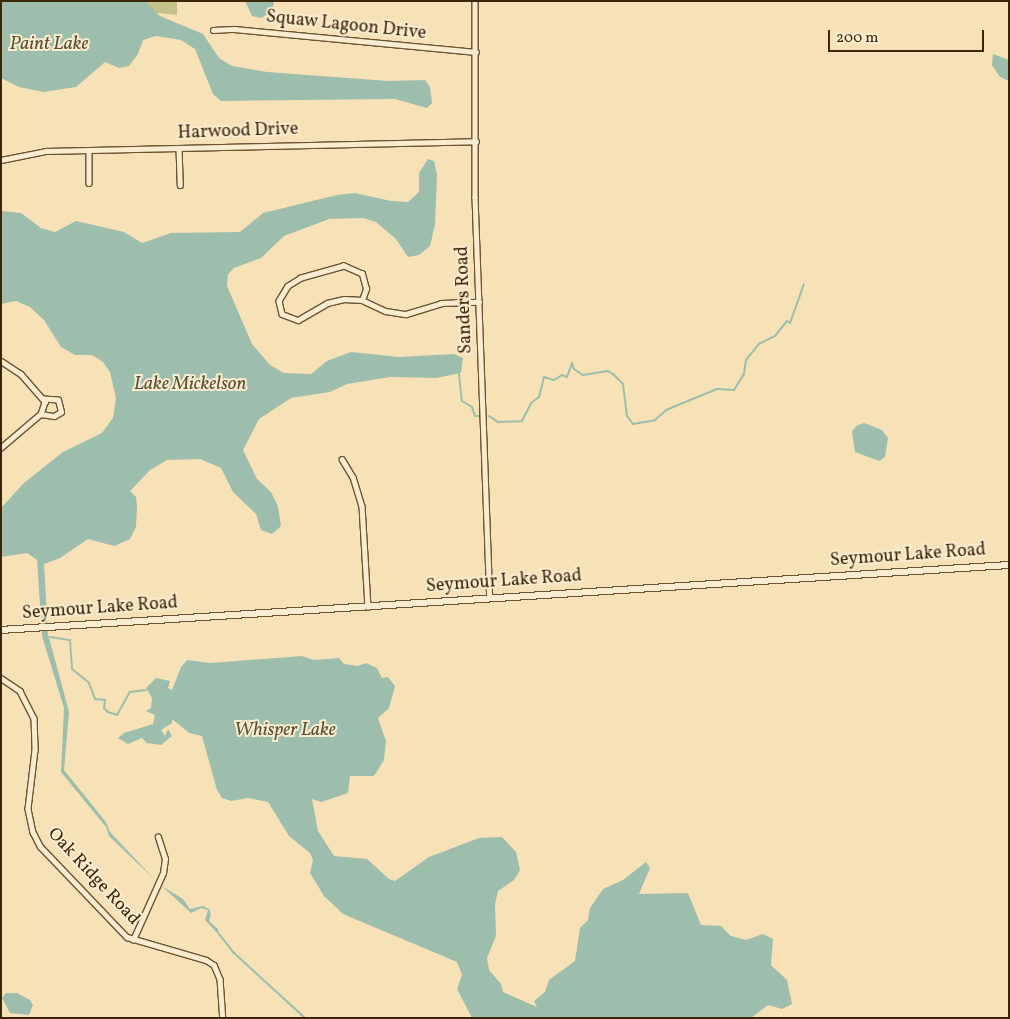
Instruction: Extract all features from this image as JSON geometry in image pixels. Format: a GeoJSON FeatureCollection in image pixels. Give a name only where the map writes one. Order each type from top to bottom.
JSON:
{"type":"FeatureCollection","features":[{"type":"Feature","properties":{"kind":"street","name":"Sanders Road"},"geometry":{"type":"LineString","coordinates":[[475,1],[479,302],[490,598]]}},
{"type":"Feature","properties":{"kind":"street","name":"Squaw Lagoon Drive"},"geometry":{"type":"LineString","coordinates":[[213,30],[234,28],[476,52]]}},
{"type":"Feature","properties":{"kind":"street","name":"Harwood Drive"},"geometry":{"type":"LineString","coordinates":[[2,158],[33,152],[476,141]]}},
{"type":"Feature","properties":{"kind":"street"},"geometry":{"type":"LineString","coordinates":[[179,148],[180,185]]}},
{"type":"Feature","properties":{"kind":"street"},"geometry":{"type":"LineString","coordinates":[[89,150],[89,183]]}},
{"type":"Feature","properties":{"kind":"street"},"geometry":{"type":"LineString","coordinates":[[362,300],[366,289],[362,274],[344,266],[301,278],[288,286],[279,300],[282,314],[298,320],[335,300],[362,300],[386,311],[406,314],[441,304],[479,302]]}},
{"type":"Feature","properties":{"kind":"street"},"geometry":{"type":"LineString","coordinates":[[1,361],[13,367],[44,399],[58,400],[61,412],[54,416],[41,414]]}},
{"type":"Feature","properties":{"kind":"street"},"geometry":{"type":"LineString","coordinates":[[1,448],[41,414],[44,399]]}},
{"type":"Feature","properties":{"kind":"street"},"geometry":{"type":"LineString","coordinates":[[342,459],[362,506],[368,606]]}},
{"type":"Feature","properties":{"kind":"street","name":"Seymour Lake Road"},"geometry":{"type":"LineString","coordinates":[[1,630],[1009,565]]}},
{"type":"Feature","properties":{"kind":"street","name":"Oak Ridge Road"},"geometry":{"type":"LineString","coordinates":[[1,678],[20,691],[34,718],[35,750],[28,809],[33,832],[52,858],[87,892],[118,929],[134,940],[191,955],[214,966],[220,980],[223,1018]]}},
{"type":"Feature","properties":{"kind":"street"},"geometry":{"type":"LineString","coordinates":[[134,940],[163,873],[165,859],[158,837]]}},
{"type":"Feature","properties":{"kind":"shaded area"},"geometry":{"type":"Polygon","coordinates":[[[95,1],[177,1],[177,15],[95,7],[95,1]]]}},
{"type":"Feature","properties":{"kind":"water","name":"Paint Lake"},"geometry":{"type":"Polygon","coordinates":[[[1,1],[145,1],[160,16],[203,34],[219,58],[232,66],[267,72],[388,81],[425,80],[430,87],[432,103],[427,108],[395,99],[221,101],[213,94],[195,49],[181,40],[156,36],[143,40],[138,54],[129,66],[119,68],[105,62],[76,87],[44,92],[19,87],[1,78],[1,1]]]}},
{"type":"Feature","properties":{"kind":"water"},"geometry":{"type":"Polygon","coordinates":[[[245,1],[274,1],[272,12],[261,18],[252,16],[245,1]]]}},
{"type":"Feature","properties":{"kind":"water"},"geometry":{"type":"Polygon","coordinates":[[[993,54],[1009,60],[1009,81],[1000,77],[992,65],[993,54]]]}},
{"type":"Feature","properties":{"kind":"water","name":"Lake Mickelson"},"geometry":{"type":"Polygon","coordinates":[[[428,159],[434,161],[437,175],[435,225],[430,246],[419,255],[408,257],[396,239],[376,222],[363,218],[329,219],[284,236],[261,258],[234,268],[228,274],[227,286],[252,344],[270,365],[284,373],[311,374],[327,361],[351,352],[399,357],[454,354],[463,358],[461,373],[436,378],[390,377],[347,384],[330,392],[291,398],[259,419],[243,450],[257,479],[271,492],[278,506],[281,526],[272,534],[261,530],[256,514],[233,492],[221,468],[200,459],[167,460],[150,470],[130,491],[136,497],[137,506],[136,527],[130,539],[114,546],[88,539],[60,558],[44,564],[48,634],[69,712],[64,770],[106,822],[110,832],[155,880],[109,836],[106,827],[61,772],[64,708],[42,636],[37,560],[27,553],[1,557],[1,508],[24,483],[63,452],[102,433],[113,418],[116,398],[110,372],[103,362],[92,355],[75,355],[61,347],[44,320],[30,307],[16,301],[1,304],[1,211],[21,213],[41,228],[55,232],[76,221],[124,232],[142,243],[171,233],[240,232],[263,213],[337,195],[355,193],[391,201],[408,202],[419,192],[419,173],[428,159]]]}},
{"type":"Feature","properties":{"kind":"water"},"geometry":{"type":"Polygon","coordinates":[[[864,423],[882,430],[888,438],[885,457],[879,461],[855,452],[852,432],[856,426],[864,423]]]}},
{"type":"Feature","properties":{"kind":"water","name":"Whisper Lake"},"geometry":{"type":"Polygon","coordinates":[[[302,656],[314,660],[339,658],[344,664],[358,666],[366,663],[377,668],[382,678],[388,677],[395,686],[389,708],[378,718],[386,741],[384,760],[376,773],[373,776],[350,776],[348,793],[321,802],[312,799],[318,831],[334,856],[367,859],[389,879],[395,881],[429,857],[479,838],[502,837],[516,852],[520,870],[514,880],[498,891],[495,904],[496,936],[487,958],[489,970],[501,984],[503,992],[537,1007],[534,1001],[545,992],[549,980],[575,961],[580,928],[588,920],[590,908],[603,889],[623,880],[646,862],[650,868],[639,894],[688,893],[701,925],[721,926],[731,936],[746,940],[763,934],[773,939],[771,965],[787,980],[792,1004],[782,1009],[768,1005],[751,1018],[472,1018],[457,989],[462,975],[457,962],[343,914],[324,896],[310,873],[313,860],[310,853],[289,836],[268,802],[248,798],[231,801],[222,798],[217,790],[202,736],[189,733],[172,719],[172,723],[161,730],[165,736],[168,729],[172,736],[161,745],[147,743],[142,738],[128,744],[118,738],[124,733],[153,724],[155,715],[146,711],[151,708],[152,698],[146,688],[156,678],[170,681],[168,688],[172,690],[181,667],[187,660],[210,663],[302,656]]]}},
{"type":"Feature","properties":{"kind":"water"},"geometry":{"type":"Polygon","coordinates":[[[162,886],[183,899],[190,909],[203,906],[209,909],[211,914],[209,921],[218,929],[219,935],[205,920],[208,910],[201,908],[191,913],[162,886]]]}},
{"type":"Feature","properties":{"kind":"water"},"geometry":{"type":"Polygon","coordinates":[[[6,993],[17,993],[30,1000],[33,1005],[29,1015],[10,1013],[2,998],[6,993]]]}},
{"type":"Feature","properties":{"kind":"waterway"},"geometry":{"type":"LineString","coordinates":[[489,416],[498,422],[522,421],[531,403],[539,397],[544,377],[554,380],[562,375],[567,377],[572,363],[574,369],[583,375],[608,371],[613,374],[623,384],[627,416],[633,424],[655,420],[666,410],[717,389],[734,390],[744,374],[746,360],[759,344],[775,336],[787,321],[790,323],[804,284]]}},
{"type":"Feature","properties":{"kind":"waterway"},"geometry":{"type":"LineString","coordinates":[[459,374],[462,401],[472,407],[475,416],[481,416]]}},
{"type":"Feature","properties":{"kind":"waterway"},"geometry":{"type":"LineString","coordinates":[[50,637],[70,640],[72,669],[89,683],[95,699],[105,700],[104,708],[108,712],[117,715],[130,692],[146,690]]}},
{"type":"Feature","properties":{"kind":"waterway"},"geometry":{"type":"LineString","coordinates":[[219,934],[234,953],[305,1018]]}}]}
